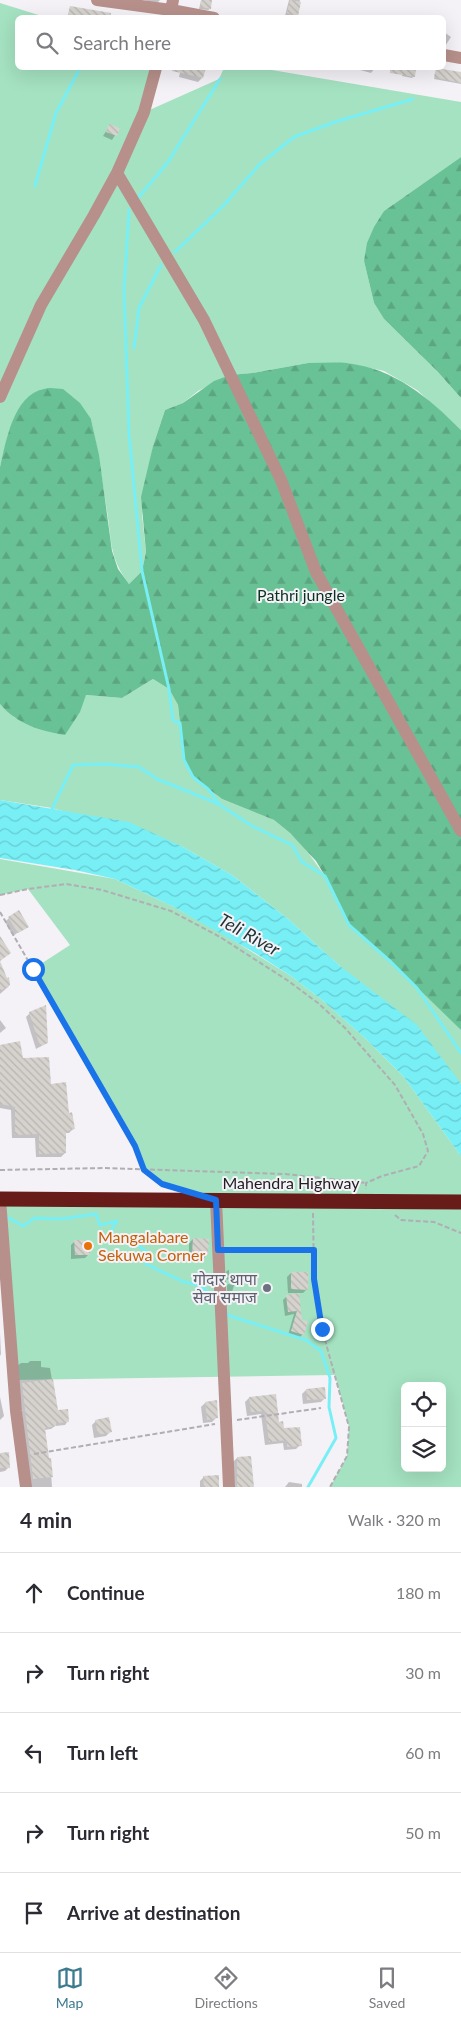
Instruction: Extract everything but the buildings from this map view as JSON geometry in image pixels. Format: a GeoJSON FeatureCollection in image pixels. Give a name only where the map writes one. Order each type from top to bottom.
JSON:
{"type":"FeatureCollection","features":[{"type":"Feature","properties":{"kind":"highway","name":"Mahendra Highway"},"geometry":{"type":"LineString","coordinates":[[0,1199],[461,1202]]}},
{"type":"Feature","properties":{"kind":"street"},"geometry":{"type":"LineString","coordinates":[[97,0],[171,9],[200,15]]}},
{"type":"Feature","properties":{"kind":"street"},"geometry":{"type":"LineString","coordinates":[[446,55],[461,58]]}},
{"type":"Feature","properties":{"kind":"street"},"geometry":{"type":"LineString","coordinates":[[0,397],[41,305],[117,172],[144,112],[155,70]]}},
{"type":"Feature","properties":{"kind":"street"},"geometry":{"type":"LineString","coordinates":[[117,172],[204,320],[281,480],[316,572],[461,830]]}},
{"type":"Feature","properties":{"kind":"street"},"geometry":{"type":"LineString","coordinates":[[0,1199],[16,1412],[26,1487]]}},
{"type":"Feature","properties":{"kind":"street"},"geometry":{"type":"LineString","coordinates":[[216,1200],[229,1487]]}},
{"type":"Feature","properties":{"kind":"path"},"geometry":{"type":"LineString","coordinates":[[0,895],[66,884],[102,890],[171,911],[220,937],[287,980],[318,1003],[370,1055],[395,1085],[423,1134],[428,1151],[419,1166],[382,1176],[366,1183],[285,1174],[105,1168],[0,1170]]}},
{"type":"Feature","properties":{"kind":"path"},"geometry":{"type":"LineString","coordinates":[[0,912],[135,1146],[144,1170],[162,1184],[171,1187]]}},
{"type":"Feature","properties":{"kind":"path"},"geometry":{"type":"LineString","coordinates":[[366,1183],[371,1201],[401,1220],[434,1222],[461,1233]]}},
{"type":"Feature","properties":{"kind":"path"},"geometry":{"type":"LineString","coordinates":[[312,1201],[314,1279],[322,1329],[349,1427],[347,1456],[330,1487]]}},
{"type":"Feature","properties":{"kind":"path"},"geometry":{"type":"LineString","coordinates":[[218,1250],[314,1250]]}},
{"type":"Feature","properties":{"kind":"path"},"geometry":{"type":"LineString","coordinates":[[22,1456],[321,1408]]}},
{"type":"Feature","properties":{"kind":"green space"},"geometry":{"type":"Polygon","coordinates":[[[0,3],[39,15],[15,15],[15,70],[156,70],[145,112],[219,79],[223,70],[272,70],[461,102],[461,157],[384,211],[364,261],[374,303],[384,319],[437,371],[461,398],[461,430],[417,390],[384,371],[347,363],[308,363],[230,375],[198,391],[183,403],[165,410],[153,446],[142,515],[146,552],[142,571],[129,584],[118,566],[112,549],[100,465],[91,419],[9,431],[0,467],[0,3]]]}},
{"type":"Feature","properties":{"kind":"green space"},"geometry":{"type":"Polygon","coordinates":[[[461,157],[461,398],[437,371],[384,319],[374,303],[364,261],[367,243],[384,211],[461,157]]]}},
{"type":"Feature","properties":{"kind":"green space","name":"Pathri jungle"},"geometry":{"type":"Polygon","coordinates":[[[308,363],[347,363],[380,371],[410,386],[436,406],[461,430],[461,1030],[391,962],[349,925],[316,861],[290,833],[274,820],[222,799],[193,777],[184,760],[178,705],[169,689],[153,679],[122,698],[86,695],[80,712],[65,735],[21,722],[0,704],[0,467],[8,433],[18,410],[25,400],[33,393],[44,389],[63,389],[80,403],[91,419],[99,455],[112,551],[118,569],[129,584],[142,571],[146,552],[141,497],[153,446],[165,410],[183,403],[214,381],[230,375],[308,363]]]}},
{"type":"Feature","properties":{"kind":"green space"},"geometry":{"type":"Polygon","coordinates":[[[153,679],[169,689],[178,705],[184,760],[193,777],[222,799],[274,820],[290,833],[304,847],[325,876],[349,925],[391,962],[461,1030],[461,1084],[340,966],[288,919],[232,875],[183,847],[52,808],[0,800],[0,704],[15,718],[86,695],[122,698],[153,679]]]}},
{"type":"Feature","properties":{"kind":"green space"},"geometry":{"type":"Polygon","coordinates":[[[0,859],[115,879],[172,906],[218,931],[291,976],[322,1000],[366,1039],[403,1076],[461,1156],[461,1487],[330,1487],[347,1456],[349,1427],[335,1375],[14,1380],[0,1199],[213,1199],[162,1184],[144,1170],[135,1146],[33,969],[70,945],[28,889],[0,895],[0,859]]]}},
{"type":"Feature","properties":{"kind":"water","name":"Teli River"},"geometry":{"type":"Polygon","coordinates":[[[0,800],[129,822],[183,847],[232,875],[288,919],[340,966],[417,1025],[461,1084],[461,1156],[403,1076],[366,1039],[322,1000],[291,976],[255,953],[172,906],[115,879],[75,870],[0,858],[0,800]]]}},
{"type":"Feature","properties":{"kind":"waterway"},"geometry":{"type":"LineString","coordinates":[[35,186],[56,113],[79,70]]}},
{"type":"Feature","properties":{"kind":"waterway"},"geometry":{"type":"LineString","coordinates":[[138,198],[168,162],[220,79]]}},
{"type":"Feature","properties":{"kind":"waterway"},"geometry":{"type":"LineString","coordinates":[[175,252],[223,206],[260,164],[294,137],[335,122],[413,99]]}},
{"type":"Feature","properties":{"kind":"waterway"},"geometry":{"type":"LineString","coordinates":[[129,210],[124,291],[129,434],[142,571],[169,689],[173,720],[180,723],[184,760],[193,777],[208,789],[220,805],[252,826],[292,845],[302,862],[325,876],[349,925],[417,988],[461,1053]]}},
{"type":"Feature","properties":{"kind":"waterway"},"geometry":{"type":"LineString","coordinates":[[134,348],[139,308],[161,265]]}},
{"type":"Feature","properties":{"kind":"waterway"},"geometry":{"type":"LineString","coordinates":[[51,811],[73,765],[105,764],[139,767],[157,779],[219,804]]}},
{"type":"Feature","properties":{"kind":"waterway"},"geometry":{"type":"LineString","coordinates":[[9,1218],[23,1226],[35,1218],[60,1219],[96,1214],[100,1225],[117,1221],[111,1231],[114,1239],[133,1242],[150,1254],[146,1264],[184,1282],[198,1285],[213,1295]]}},
{"type":"Feature","properties":{"kind":"waterway"},"geometry":{"type":"LineString","coordinates":[[226,1312],[227,1315],[306,1340],[321,1351],[330,1378],[329,1407],[336,1438],[308,1487]]}},
{"type":"Feature","properties":{"kind":"place","name":"Mangalabare Sekuwa Corner"},"geometry":{"type":"Point","coordinates":[88,1246]}},
{"type":"Feature","properties":{"kind":"place","name":"गोदार थापा सेवा समाज"},"geometry":{"type":"Point","coordinates":[267,1288]}},
{"type":"Feature","properties":{"kind":"route"},"geometry":{"type":"LineString","coordinates":[[33,969],[135,1146],[144,1170],[162,1184],[216,1200],[218,1250],[314,1250],[314,1279],[322,1329]]}}]}
